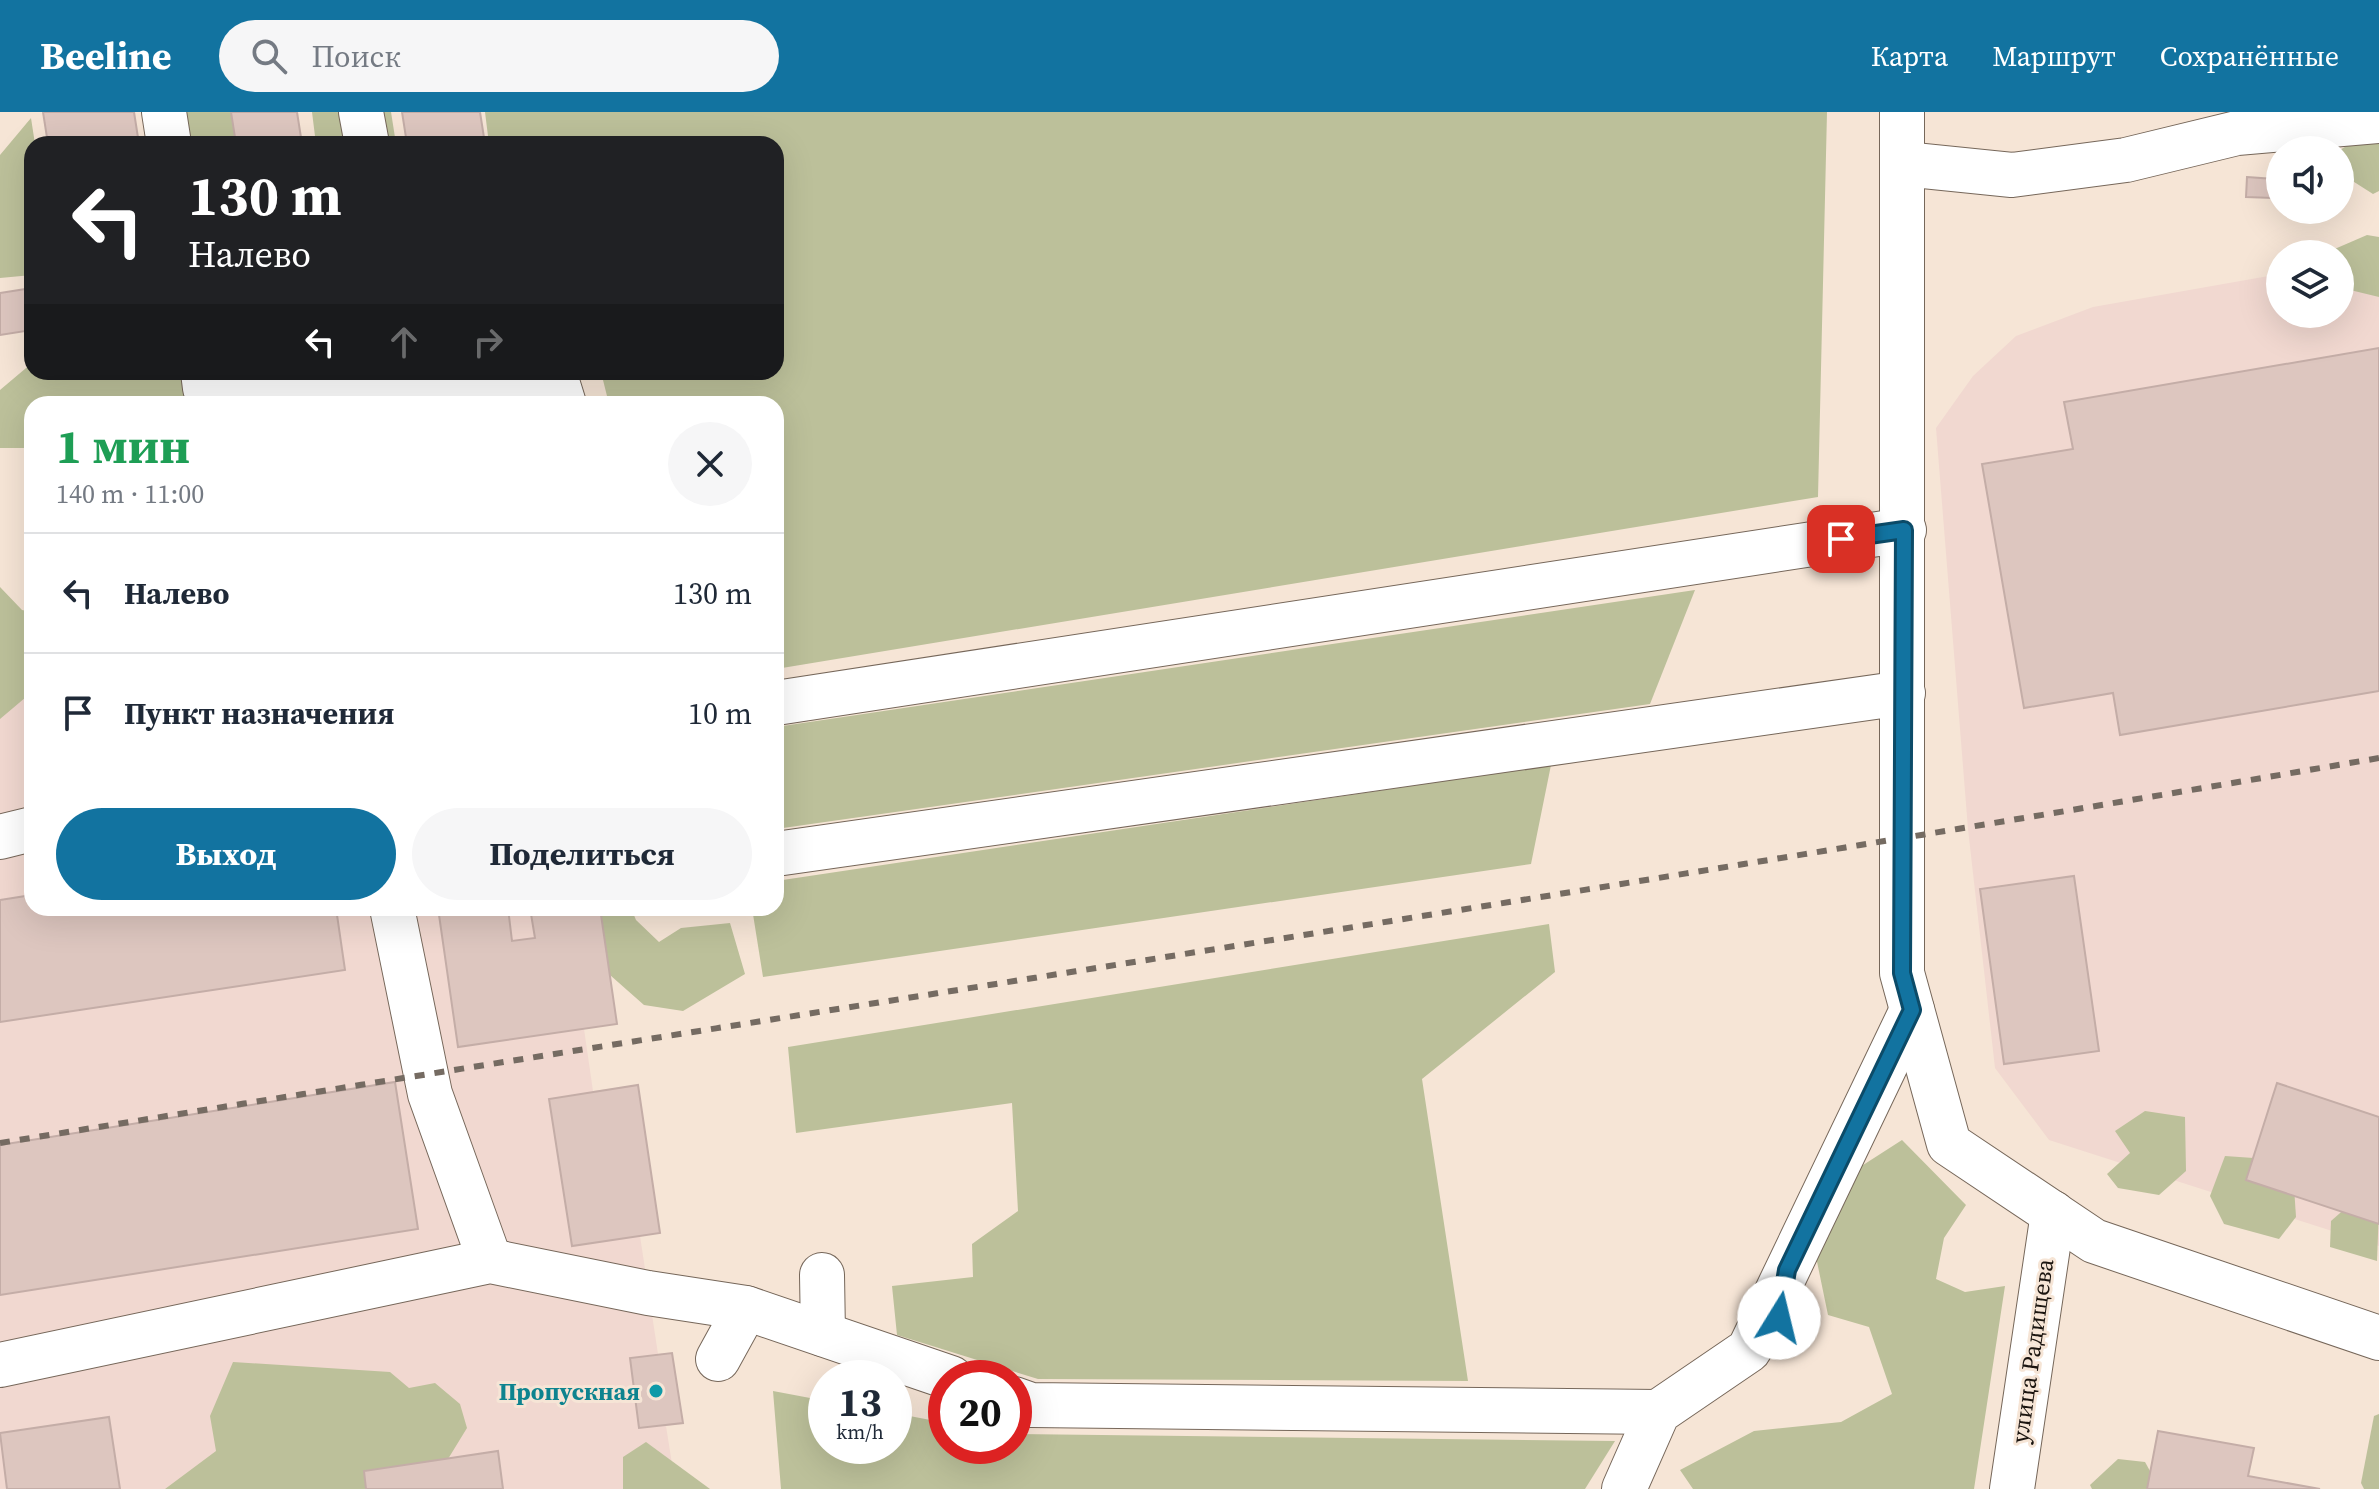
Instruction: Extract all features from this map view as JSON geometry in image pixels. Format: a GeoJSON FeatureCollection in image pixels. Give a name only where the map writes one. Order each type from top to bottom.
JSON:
{"type":"FeatureCollection","features":[{"type":"Feature","properties":{"kind":"street"},"geometry":{"type":"LineString","coordinates":[[164,112],[168,136]]}},
{"type":"Feature","properties":{"kind":"street"},"geometry":{"type":"LineString","coordinates":[[361,112],[366,136]]}},
{"type":"Feature","properties":{"kind":"street"},"geometry":{"type":"LineString","coordinates":[[1902,112],[1902,973],[1949,1144],[2094,1241],[2379,1338]]}},
{"type":"Feature","properties":{"kind":"street"},"geometry":{"type":"LineString","coordinates":[[1904,164],[2012,175],[2126,160],[2240,122],[2379,121]]}},
{"type":"Feature","properties":{"kind":"street"},"geometry":{"type":"LineString","coordinates":[[204,380],[205,388],[340,380]]}},
{"type":"Feature","properties":{"kind":"street"},"geometry":{"type":"LineString","coordinates":[[784,702],[1904,530]]}},
{"type":"Feature","properties":{"kind":"street"},"geometry":{"type":"LineString","coordinates":[[784,853],[1903,693]]}},
{"type":"Feature","properties":{"kind":"street"},"geometry":{"type":"LineString","coordinates":[[0,837],[24,831]]}},
{"type":"Feature","properties":{"kind":"street"},"geometry":{"type":"LineString","coordinates":[[394,916],[430,1094],[490,1261]]}},
{"type":"Feature","properties":{"kind":"street"},"geometry":{"type":"LineString","coordinates":[[1624,1489],[1658,1412],[1749,1350],[1767,1268],[1912,1010]]}},
{"type":"Feature","properties":{"kind":"street","name":"улица Радищева"},"geometry":{"type":"LineString","coordinates":[[2012,1489],[2053,1213]]}},
{"type":"Feature","properties":{"kind":"street"},"geometry":{"type":"LineString","coordinates":[[0,1365],[490,1261],[648,1293],[746,1308],[928,1370]]}},
{"type":"Feature","properties":{"kind":"street"},"geometry":{"type":"LineString","coordinates":[[1767,1268],[1771,1367]]}},
{"type":"Feature","properties":{"kind":"street"},"geometry":{"type":"LineString","coordinates":[[822,1275],[823,1334]]}},
{"type":"Feature","properties":{"kind":"street"},"geometry":{"type":"LineString","coordinates":[[718,1359],[746,1308]]}},
{"type":"Feature","properties":{"kind":"street"},"geometry":{"type":"LineString","coordinates":[[1032,1405],[1528,1395],[1658,1412]]}},
{"type":"Feature","properties":{"kind":"shaded area"},"geometry":{"type":"Polygon","coordinates":[[[2379,256],[2379,1246],[2049,1140],[1995,1068],[1968,829],[1936,428],[1973,376],[2016,336],[2093,307],[2266,276],[2266,328],[2354,328],[2354,260],[2379,256]]]}},
{"type":"Feature","properties":{"kind":"shaded area"},"geometry":{"type":"Polygon","coordinates":[[[24,640],[24,916],[601,916],[617,1024],[584,1029],[593,1091],[638,1085],[660,1233],[640,1236],[658,1354],[672,1353],[683,1423],[666,1426],[676,1489],[0,1489],[0,644],[24,640]]]}},
{"type":"Feature","properties":{"kind":"green space"},"geometry":{"type":"Polygon","coordinates":[[[176,112],[263,112],[268,136],[165,136],[176,112]]]}},
{"type":"Feature","properties":{"kind":"green space"},"geometry":{"type":"Polygon","coordinates":[[[312,112],[391,112],[395,136],[315,136],[312,112]]]}},
{"type":"Feature","properties":{"kind":"green space"},"geometry":{"type":"Polygon","coordinates":[[[485,112],[1827,112],[1818,497],[784,668],[784,396],[607,396],[603,380],[784,380],[784,136],[488,136],[485,112]]]}},
{"type":"Feature","properties":{"kind":"green space"},"geometry":{"type":"Polygon","coordinates":[[[31,118],[34,136],[24,136],[24,276],[0,278],[0,155],[31,118]]]}},
{"type":"Feature","properties":{"kind":"green space"},"geometry":{"type":"Polygon","coordinates":[[[2379,126],[2379,191],[2373,194],[2354,182],[2354,141],[2379,126]]]}},
{"type":"Feature","properties":{"kind":"green space"},"geometry":{"type":"Polygon","coordinates":[[[2367,235],[2379,237],[2379,297],[2354,291],[2354,241],[2367,235]]]}},
{"type":"Feature","properties":{"kind":"green space"},"geometry":{"type":"Polygon","coordinates":[[[24,370],[24,380],[238,380],[234,396],[24,396],[24,448],[0,448],[0,390],[24,370]]]}},
{"type":"Feature","properties":{"kind":"green space"},"geometry":{"type":"Polygon","coordinates":[[[0,587],[24,610],[24,699],[0,719],[0,587]]]}},
{"type":"Feature","properties":{"kind":"green space"},"geometry":{"type":"Polygon","coordinates":[[[1695,590],[1650,704],[784,828],[784,726],[1695,590]]]}},
{"type":"Feature","properties":{"kind":"green space"},"geometry":{"type":"Polygon","coordinates":[[[1551,765],[1531,864],[763,977],[753,916],[784,916],[784,880],[1551,765]]]}},
{"type":"Feature","properties":{"kind":"green space"},"geometry":{"type":"Polygon","coordinates":[[[585,916],[634,916],[659,942],[681,928],[730,923],[745,974],[683,1011],[644,1005],[593,960],[585,916]]]}},
{"type":"Feature","properties":{"kind":"green space"},"geometry":{"type":"Polygon","coordinates":[[[1549,924],[1555,972],[1422,1079],[1468,1381],[1038,1379],[1032,1377],[1032,1360],[977,1360],[897,1335],[892,1286],[973,1277],[972,1244],[1018,1211],[1012,1103],[796,1133],[788,1047],[1549,924]]]}},
{"type":"Feature","properties":{"kind":"green space"},"geometry":{"type":"Polygon","coordinates":[[[2145,1111],[2185,1117],[2186,1171],[2159,1195],[2118,1188],[2107,1174],[2130,1153],[2115,1131],[2145,1111]]]}},
{"type":"Feature","properties":{"kind":"green space"},"geometry":{"type":"Polygon","coordinates":[[[1902,1140],[1966,1205],[1944,1238],[1936,1279],[1965,1292],[2005,1286],[1974,1489],[1693,1489],[1680,1470],[1754,1431],[1841,1422],[1892,1394],[1869,1327],[1828,1315],[1815,1252],[1860,1167],[1902,1140]]]}},
{"type":"Feature","properties":{"kind":"green space"},"geometry":{"type":"Polygon","coordinates":[[[2225,1156],[2268,1159],[2293,1172],[2296,1217],[2279,1239],[2224,1224],[2210,1196],[2225,1156]]]}},
{"type":"Feature","properties":{"kind":"green space"},"geometry":{"type":"Polygon","coordinates":[[[2356,1199],[2379,1207],[2377,1261],[2330,1247],[2331,1221],[2356,1199]]]}},
{"type":"Feature","properties":{"kind":"green space"},"geometry":{"type":"Polygon","coordinates":[[[233,1362],[390,1372],[409,1388],[435,1383],[460,1404],[467,1428],[440,1472],[395,1489],[165,1489],[216,1451],[210,1416],[233,1362]]]}},
{"type":"Feature","properties":{"kind":"green space"},"geometry":{"type":"Polygon","coordinates":[[[773,1391],[808,1398],[808,1464],[912,1464],[912,1416],[928,1420],[928,1464],[1032,1464],[1032,1434],[1615,1441],[1585,1489],[781,1489],[773,1391]]]}},
{"type":"Feature","properties":{"kind":"green space"},"geometry":{"type":"Polygon","coordinates":[[[2379,1414],[2379,1489],[2364,1489],[2361,1483],[2374,1416],[2379,1414]]]}},
{"type":"Feature","properties":{"kind":"green space"},"geometry":{"type":"Polygon","coordinates":[[[646,1442],[710,1489],[623,1489],[623,1457],[646,1442]]]}},
{"type":"Feature","properties":{"kind":"green space"},"geometry":{"type":"Polygon","coordinates":[[[2118,1459],[2145,1462],[2160,1489],[2092,1489],[2090,1485],[2118,1459]]]}},
{"type":"Feature","properties":{"kind":"building"},"geometry":{"type":"Polygon","coordinates":[[[43,112],[134,112],[138,136],[47,136],[43,112]]]}},
{"type":"Feature","properties":{"kind":"building"},"geometry":{"type":"Polygon","coordinates":[[[231,112],[297,112],[301,136],[235,136],[231,112]]]}},
{"type":"Feature","properties":{"kind":"building"},"geometry":{"type":"Polygon","coordinates":[[[402,112],[480,112],[484,136],[406,136],[402,112]]]}},
{"type":"Feature","properties":{"kind":"building"},"geometry":{"type":"Polygon","coordinates":[[[2247,177],[2266,178],[2266,198],[2246,197],[2247,177]]]}},
{"type":"Feature","properties":{"kind":"building"},"geometry":{"type":"Polygon","coordinates":[[[24,289],[24,331],[0,335],[0,293],[24,289]]]}},
{"type":"Feature","properties":{"kind":"building"},"geometry":{"type":"Polygon","coordinates":[[[2379,348],[2379,691],[2120,735],[2113,693],[2024,708],[1982,464],[2073,449],[2064,402],[2379,348]]]}},
{"type":"Feature","properties":{"kind":"building"},"geometry":{"type":"Polygon","coordinates":[[[2074,876],[2099,1051],[2004,1064],[1980,889],[2074,876]]]}},
{"type":"Feature","properties":{"kind":"building"},"geometry":{"type":"Polygon","coordinates":[[[24,896],[24,916],[337,916],[345,970],[0,1022],[0,900],[24,896]]]}},
{"type":"Feature","properties":{"kind":"building"},"geometry":{"type":"Polygon","coordinates":[[[439,916],[509,916],[512,941],[535,938],[531,916],[601,916],[617,1024],[458,1047],[439,916]]]}},
{"type":"Feature","properties":{"kind":"building"},"geometry":{"type":"Polygon","coordinates":[[[395,1082],[418,1229],[0,1295],[0,1145],[395,1082]]]}},
{"type":"Feature","properties":{"kind":"building"},"geometry":{"type":"Polygon","coordinates":[[[2277,1083],[2379,1117],[2379,1224],[2246,1180],[2277,1083]]]}},
{"type":"Feature","properties":{"kind":"building"},"geometry":{"type":"Polygon","coordinates":[[[638,1085],[660,1233],[572,1246],[549,1099],[638,1085]]]}},
{"type":"Feature","properties":{"kind":"building","name":"Пропускная"},"geometry":{"type":"Polygon","coordinates":[[[672,1353],[683,1423],[639,1428],[630,1358],[672,1353]]]}},
{"type":"Feature","properties":{"kind":"building"},"geometry":{"type":"Polygon","coordinates":[[[109,1417],[120,1489],[7,1489],[0,1433],[109,1417]]]}},
{"type":"Feature","properties":{"kind":"building"},"geometry":{"type":"Polygon","coordinates":[[[2158,1431],[2254,1448],[2248,1476],[2320,1489],[2147,1489],[2158,1431]]]}},
{"type":"Feature","properties":{"kind":"building"},"geometry":{"type":"Polygon","coordinates":[[[498,1451],[503,1489],[366,1489],[364,1471],[498,1451]]]}},
{"type":"Feature","properties":{"kind":"railway"},"geometry":{"type":"LineString","coordinates":[[0,1143],[1487,906],[2379,758]]}},
{"type":"Feature","properties":{"kind":"place","name":"Пропускная"},"geometry":{"type":"Point","coordinates":[656,1391]}},
{"type":"Feature","properties":{"kind":"route"},"geometry":{"type":"LineString","coordinates":[[1779,1318],[1787,1270],[1912,1010],[1902,973],[1904,530],[1841,539]]}}]}
